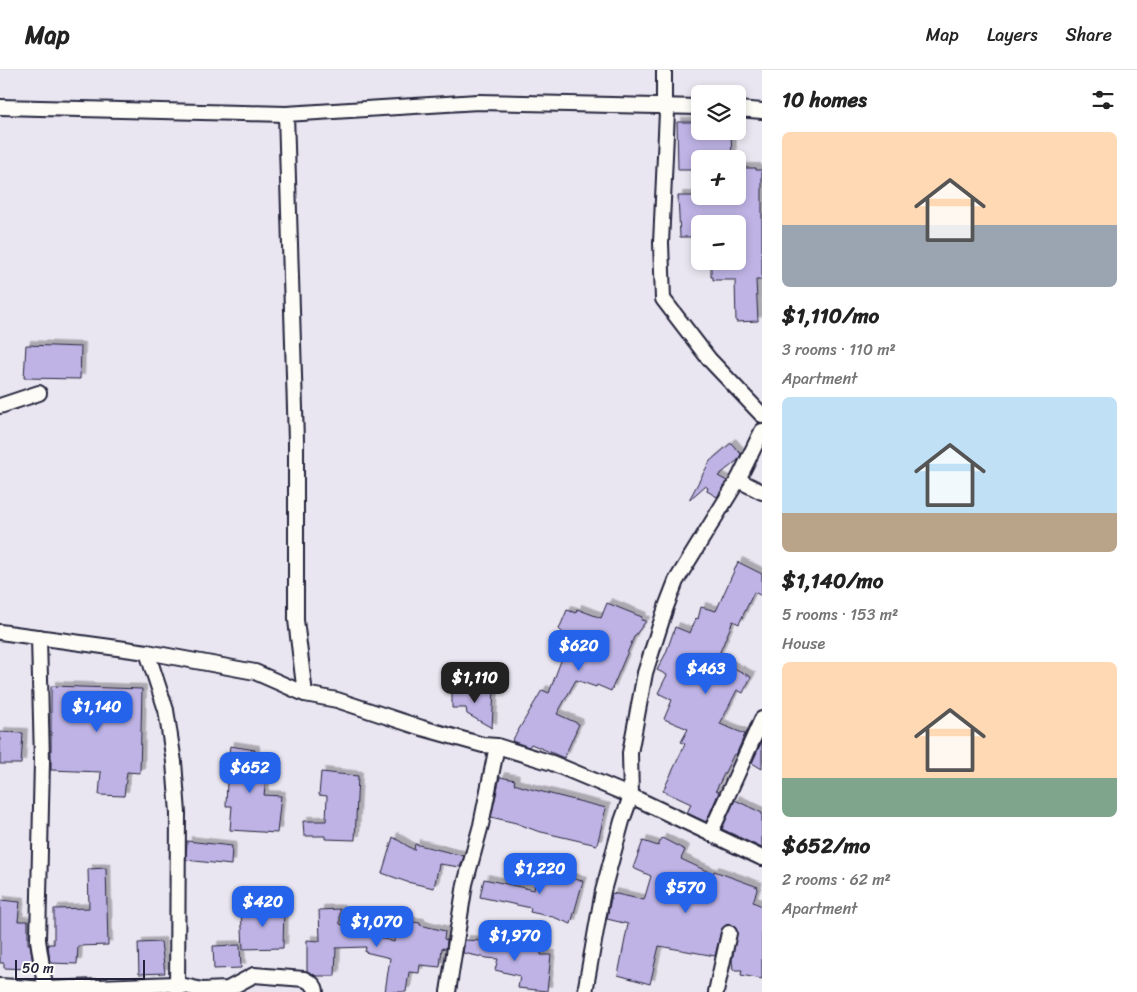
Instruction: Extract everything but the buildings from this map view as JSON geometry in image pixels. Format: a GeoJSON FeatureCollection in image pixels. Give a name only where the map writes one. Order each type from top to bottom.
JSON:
{"type":"FeatureCollection","features":[{"type":"Feature","properties":{"kind":"street"},"geometry":{"type":"LineString","coordinates":[[664,70],[664,105],[667,112],[662,242],[662,299],[709,358],[762,415]]}},
{"type":"Feature","properties":{"kind":"street"},"geometry":{"type":"LineString","coordinates":[[0,108],[286,114],[478,102],[691,106]]}},
{"type":"Feature","properties":{"kind":"street"},"geometry":{"type":"LineString","coordinates":[[746,110],[762,111]]}},
{"type":"Feature","properties":{"kind":"street"},"geometry":{"type":"LineString","coordinates":[[286,114],[296,441],[296,620],[305,694]]}},
{"type":"Feature","properties":{"kind":"street"},"geometry":{"type":"LineString","coordinates":[[0,406],[39,393]]}},
{"type":"Feature","properties":{"kind":"street"},"geometry":{"type":"LineString","coordinates":[[585,992],[603,891],[622,821],[631,796],[630,753],[645,673],[676,581],[738,480],[762,431]]}},
{"type":"Feature","properties":{"kind":"street"},"geometry":{"type":"LineString","coordinates":[[738,480],[762,492]]}},
{"type":"Feature","properties":{"kind":"street"},"geometry":{"type":"LineString","coordinates":[[0,632],[147,652],[255,672],[305,694],[337,700],[422,728],[483,745],[497,746],[552,763],[711,832],[762,858]]}},
{"type":"Feature","properties":{"kind":"street"},"geometry":{"type":"LineString","coordinates":[[39,637],[42,761],[38,940],[46,991]]}},
{"type":"Feature","properties":{"kind":"street"},"geometry":{"type":"LineString","coordinates":[[147,652],[166,710],[174,762],[178,813],[177,988]]}},
{"type":"Feature","properties":{"kind":"street"},"geometry":{"type":"LineString","coordinates":[[711,832],[762,719]]}},
{"type":"Feature","properties":{"kind":"street"},"geometry":{"type":"LineString","coordinates":[[448,992],[465,884],[482,825],[497,746]]}},
{"type":"Feature","properties":{"kind":"street"},"geometry":{"type":"LineString","coordinates":[[716,992],[729,933]]}},
{"type":"Feature","properties":{"kind":"street"},"geometry":{"type":"LineString","coordinates":[[0,986],[46,991],[177,988],[202,990],[228,989],[254,975],[304,979],[312,983],[316,988],[316,992]]}}]}
